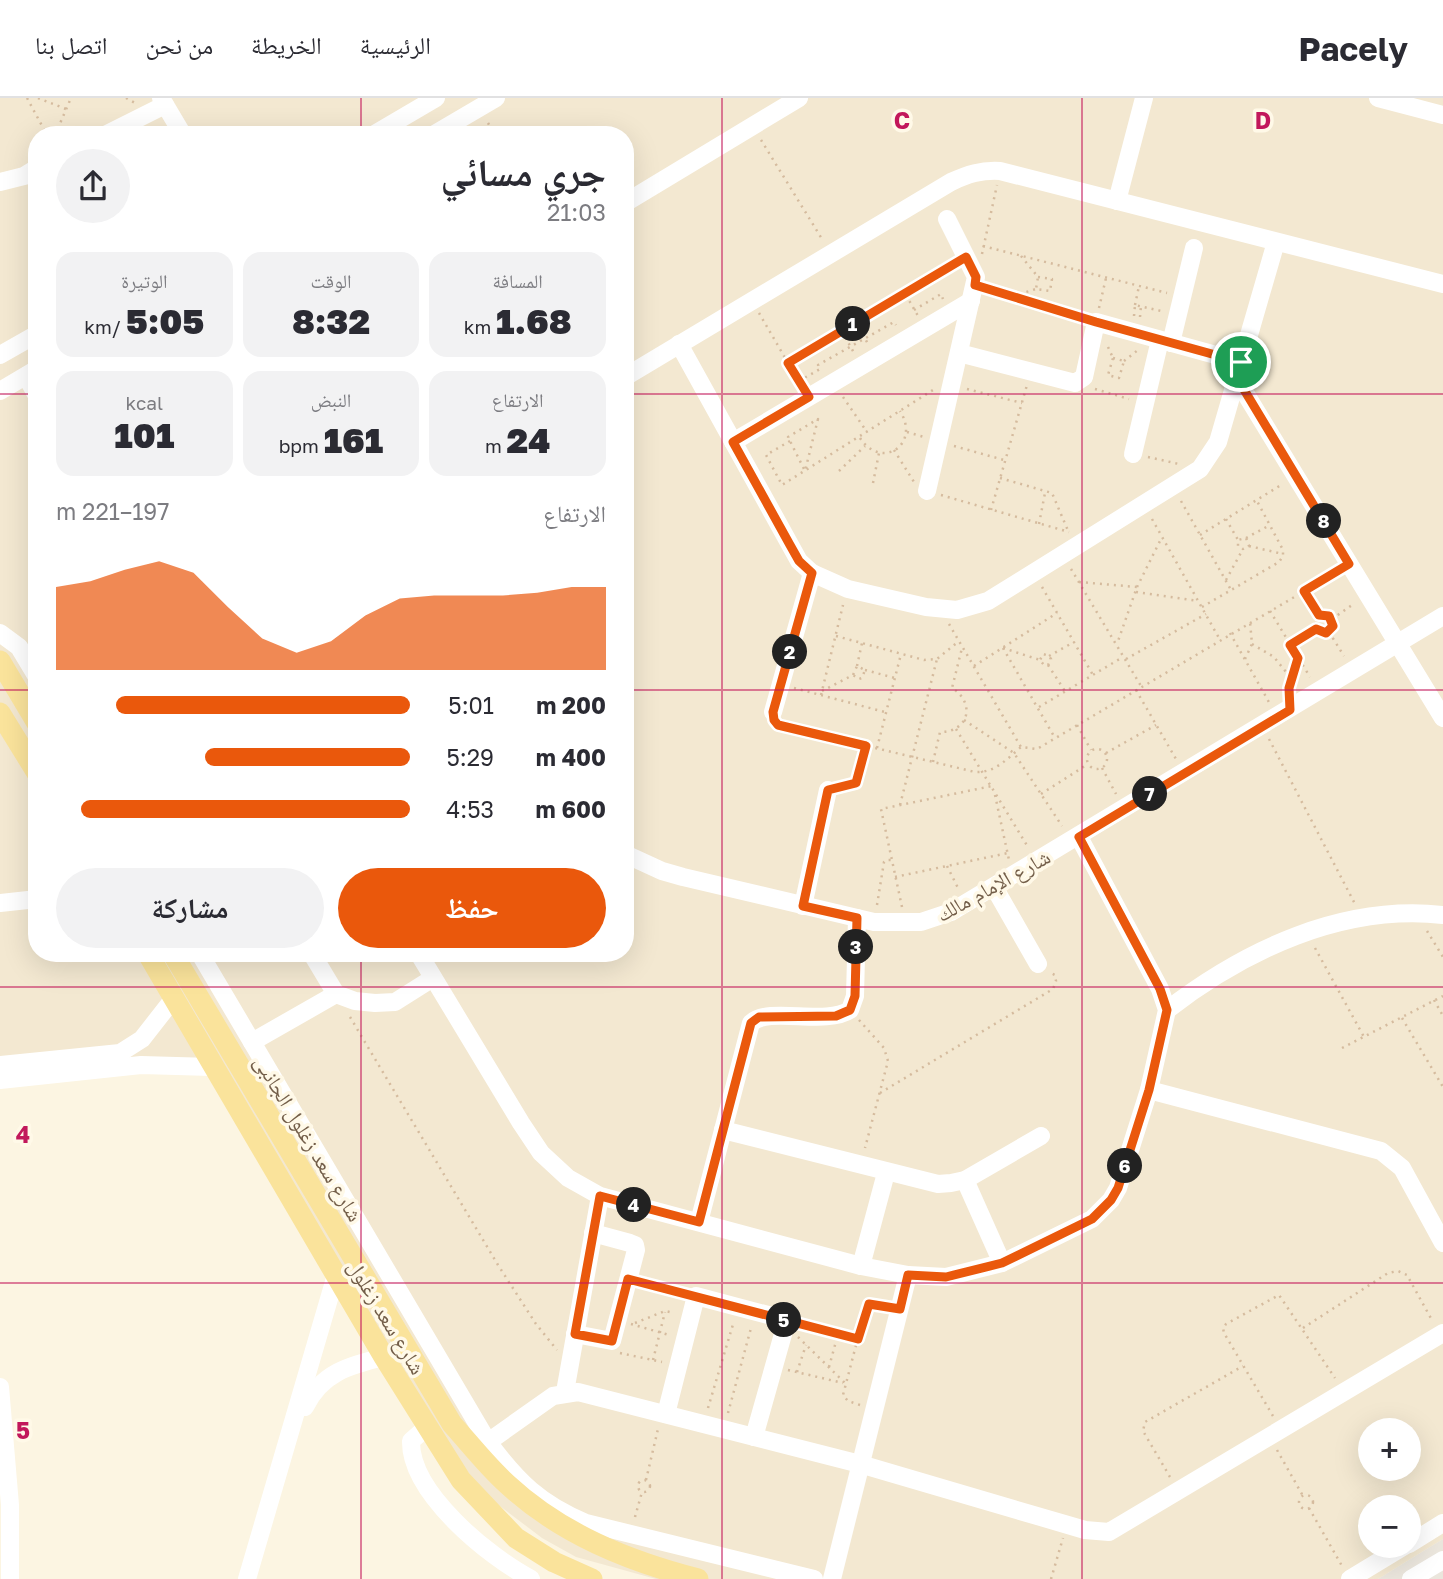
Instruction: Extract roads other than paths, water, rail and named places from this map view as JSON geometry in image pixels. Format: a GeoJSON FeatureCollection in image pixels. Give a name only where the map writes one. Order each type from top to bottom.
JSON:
{"type":"FeatureCollection","features":[{"type":"Feature","properties":{"kind":"main road"},"geometry":{"type":"LineString","coordinates":[[0,661],[28,708]]}},
{"type":"Feature","properties":{"kind":"main road"},"geometry":{"type":"LineString","coordinates":[[0,713],[28,758]]}},
{"type":"Feature","properties":{"kind":"main road","name":"شارع سعد زغلول"},"geometry":{"type":"LineString","coordinates":[[153,962],[212,1067],[283,1161],[452,1424],[507,1484],[543,1513],[582,1537],[624,1557],[698,1579]]}},
{"type":"Feature","properties":{"kind":"main road","name":"شارع سعد زغلول"},"geometry":{"type":"LineString","coordinates":[[177,962],[283,1161],[336,1275],[426,1427],[461,1480],[516,1538],[554,1562],[592,1579]]}},
{"type":"Feature","properties":{"kind":"street"},"geometry":{"type":"LineString","coordinates":[[388,126],[436,98]]}},
{"type":"Feature","properties":{"kind":"street"},"geometry":{"type":"LineString","coordinates":[[448,126],[496,98]]}},
{"type":"Feature","properties":{"kind":"street"},"geometry":{"type":"LineString","coordinates":[[634,198],[799,98]]}},
{"type":"Feature","properties":{"kind":"street"},"geometry":{"type":"LineString","coordinates":[[1117,201],[1144,98]]}},
{"type":"Feature","properties":{"kind":"street"},"geometry":{"type":"LineString","coordinates":[[1378,98],[1443,115]]}},
{"type":"Feature","properties":{"kind":"street"},"geometry":{"type":"LineString","coordinates":[[121,126],[163,102],[178,126]]}},
{"type":"Feature","properties":{"kind":"street"},"geometry":{"type":"LineString","coordinates":[[634,372],[951,182],[985,170],[1443,284]]}},
{"type":"Feature","properties":{"kind":"street"},"geometry":{"type":"LineString","coordinates":[[0,181],[28,174]]}},
{"type":"Feature","properties":{"kind":"street"},"geometry":{"type":"LineString","coordinates":[[927,491],[974,288],[966,257],[947,219]]}},
{"type":"Feature","properties":{"kind":"street"},"geometry":{"type":"LineString","coordinates":[[679,344],[799,561],[812,573],[848,589],[941,610],[973,607],[988,601],[1200,469],[1218,442],[1276,242]]}},
{"type":"Feature","properties":{"kind":"street"},"geometry":{"type":"LineString","coordinates":[[1133,454],[1165,341],[1180,306],[1194,248]]}},
{"type":"Feature","properties":{"kind":"street"},"geometry":{"type":"LineString","coordinates":[[733,442],[924,328],[974,288]]}},
{"type":"Feature","properties":{"kind":"street"},"geometry":{"type":"LineString","coordinates":[[959,353],[1075,383],[1084,377],[1096,322],[1165,341],[1239,370],[1296,476],[1443,718]]}},
{"type":"Feature","properties":{"kind":"street"},"geometry":{"type":"LineString","coordinates":[[0,355],[28,339]]}},
{"type":"Feature","properties":{"kind":"street"},"geometry":{"type":"LineString","coordinates":[[0,391],[28,374]]}},
{"type":"Feature","properties":{"kind":"street"},"geometry":{"type":"LineString","coordinates":[[773,712],[812,573]]}},
{"type":"Feature","properties":{"kind":"street","name":"شارع الإمام مالك"},"geometry":{"type":"LineString","coordinates":[[634,858],[662,871],[865,920],[905,923],[937,918],[1125,810],[1443,616]]}},
{"type":"Feature","properties":{"kind":"street"},"geometry":{"type":"LineString","coordinates":[[0,633],[19,648],[28,662]]}},
{"type":"Feature","properties":{"kind":"street"},"geometry":{"type":"LineString","coordinates":[[803,906],[828,790]]}},
{"type":"Feature","properties":{"kind":"street"},"geometry":{"type":"LineString","coordinates":[[424,962],[541,1153],[568,1178],[600,1196],[861,1266],[908,1275],[946,1277],[1002,1263],[1092,1219],[1111,1200],[1118,1188],[1149,1090],[1167,1010],[1160,989],[1076,839]]}},
{"type":"Feature","properties":{"kind":"street"},"geometry":{"type":"LineString","coordinates":[[994,887],[1038,964]]}},
{"type":"Feature","properties":{"kind":"street"},"geometry":{"type":"LineString","coordinates":[[0,903],[28,900]]}},
{"type":"Feature","properties":{"kind":"street"},"geometry":{"type":"LineString","coordinates":[[1167,1010],[1233,964],[1306,932],[1362,918],[1417,913],[1443,915]]}},
{"type":"Feature","properties":{"kind":"street"},"geometry":{"type":"LineString","coordinates":[[699,1222],[751,1023],[754,1019],[771,1017],[836,1016],[850,1010],[855,996],[865,920]]}},
{"type":"Feature","properties":{"kind":"street","name":"شارع سعد زغلول الجانبى"},"geometry":{"type":"LineString","coordinates":[[205,962],[488,1442],[521,1483],[540,1500],[586,1523],[814,1579]]}},
{"type":"Feature","properties":{"kind":"street"},"geometry":{"type":"LineString","coordinates":[[317,962],[336,994],[375,1003],[395,1002],[433,978]]}},
{"type":"Feature","properties":{"kind":"street"},"geometry":{"type":"LineString","coordinates":[[252,1042],[336,994]]}},
{"type":"Feature","properties":{"kind":"street"},"geometry":{"type":"LineString","coordinates":[[0,1065],[120,1053],[142,1040],[174,998]]}},
{"type":"Feature","properties":{"kind":"street"},"geometry":{"type":"LineString","coordinates":[[0,1080],[141,1066],[212,1067]]}},
{"type":"Feature","properties":{"kind":"street"},"geometry":{"type":"LineString","coordinates":[[1149,1090],[1381,1151],[1402,1168],[1443,1243]]}},
{"type":"Feature","properties":{"kind":"street"},"geometry":{"type":"LineString","coordinates":[[723,1130],[938,1184],[965,1180],[1041,1136]]}},
{"type":"Feature","properties":{"kind":"street"},"geometry":{"type":"LineString","coordinates":[[861,1266],[886,1173]]}},
{"type":"Feature","properties":{"kind":"street"},"geometry":{"type":"LineString","coordinates":[[965,1180],[1002,1263]]}},
{"type":"Feature","properties":{"kind":"street"},"geometry":{"type":"LineString","coordinates":[[565,1392],[600,1196]]}},
{"type":"Feature","properties":{"kind":"street"},"geometry":{"type":"LineString","coordinates":[[575,1334],[622,1343],[628,1279],[635,1245],[593,1233]]}},
{"type":"Feature","properties":{"kind":"street"},"geometry":{"type":"LineString","coordinates":[[247,1579],[336,1275]]}},
{"type":"Feature","properties":{"kind":"street"},"geometry":{"type":"LineString","coordinates":[[832,1579],[908,1275]]}},
{"type":"Feature","properties":{"kind":"street"},"geometry":{"type":"LineString","coordinates":[[664,1414],[696,1296],[787,1323],[754,1437]]}},
{"type":"Feature","properties":{"kind":"street"},"geometry":{"type":"LineString","coordinates":[[488,1442],[554,1396],[565,1392],[590,1394],[860,1464],[1099,1532],[1114,1530],[1441,1334]]}},
{"type":"Feature","properties":{"kind":"street"},"geometry":{"type":"LineString","coordinates":[[257,1579],[306,1405],[314,1391],[326,1378],[340,1369],[384,1357]]}},
{"type":"Feature","properties":{"kind":"street"},"geometry":{"type":"LineString","coordinates":[[0,1387],[10,1506],[10,1579]]}},
{"type":"Feature","properties":{"kind":"street"},"geometry":{"type":"LineString","coordinates":[[426,1427],[411,1441],[413,1461],[422,1479],[472,1538],[509,1567],[530,1579]]}},
{"type":"Feature","properties":{"kind":"street"},"geometry":{"type":"LineString","coordinates":[[1421,1536],[1443,1523]]}},
{"type":"Feature","properties":{"kind":"street"},"geometry":{"type":"LineString","coordinates":[[1350,1579],[1384,1558]]}},
{"type":"Feature","properties":{"kind":"street"},"geometry":{"type":"LineString","coordinates":[[1411,1579],[1443,1560]]}}]}
